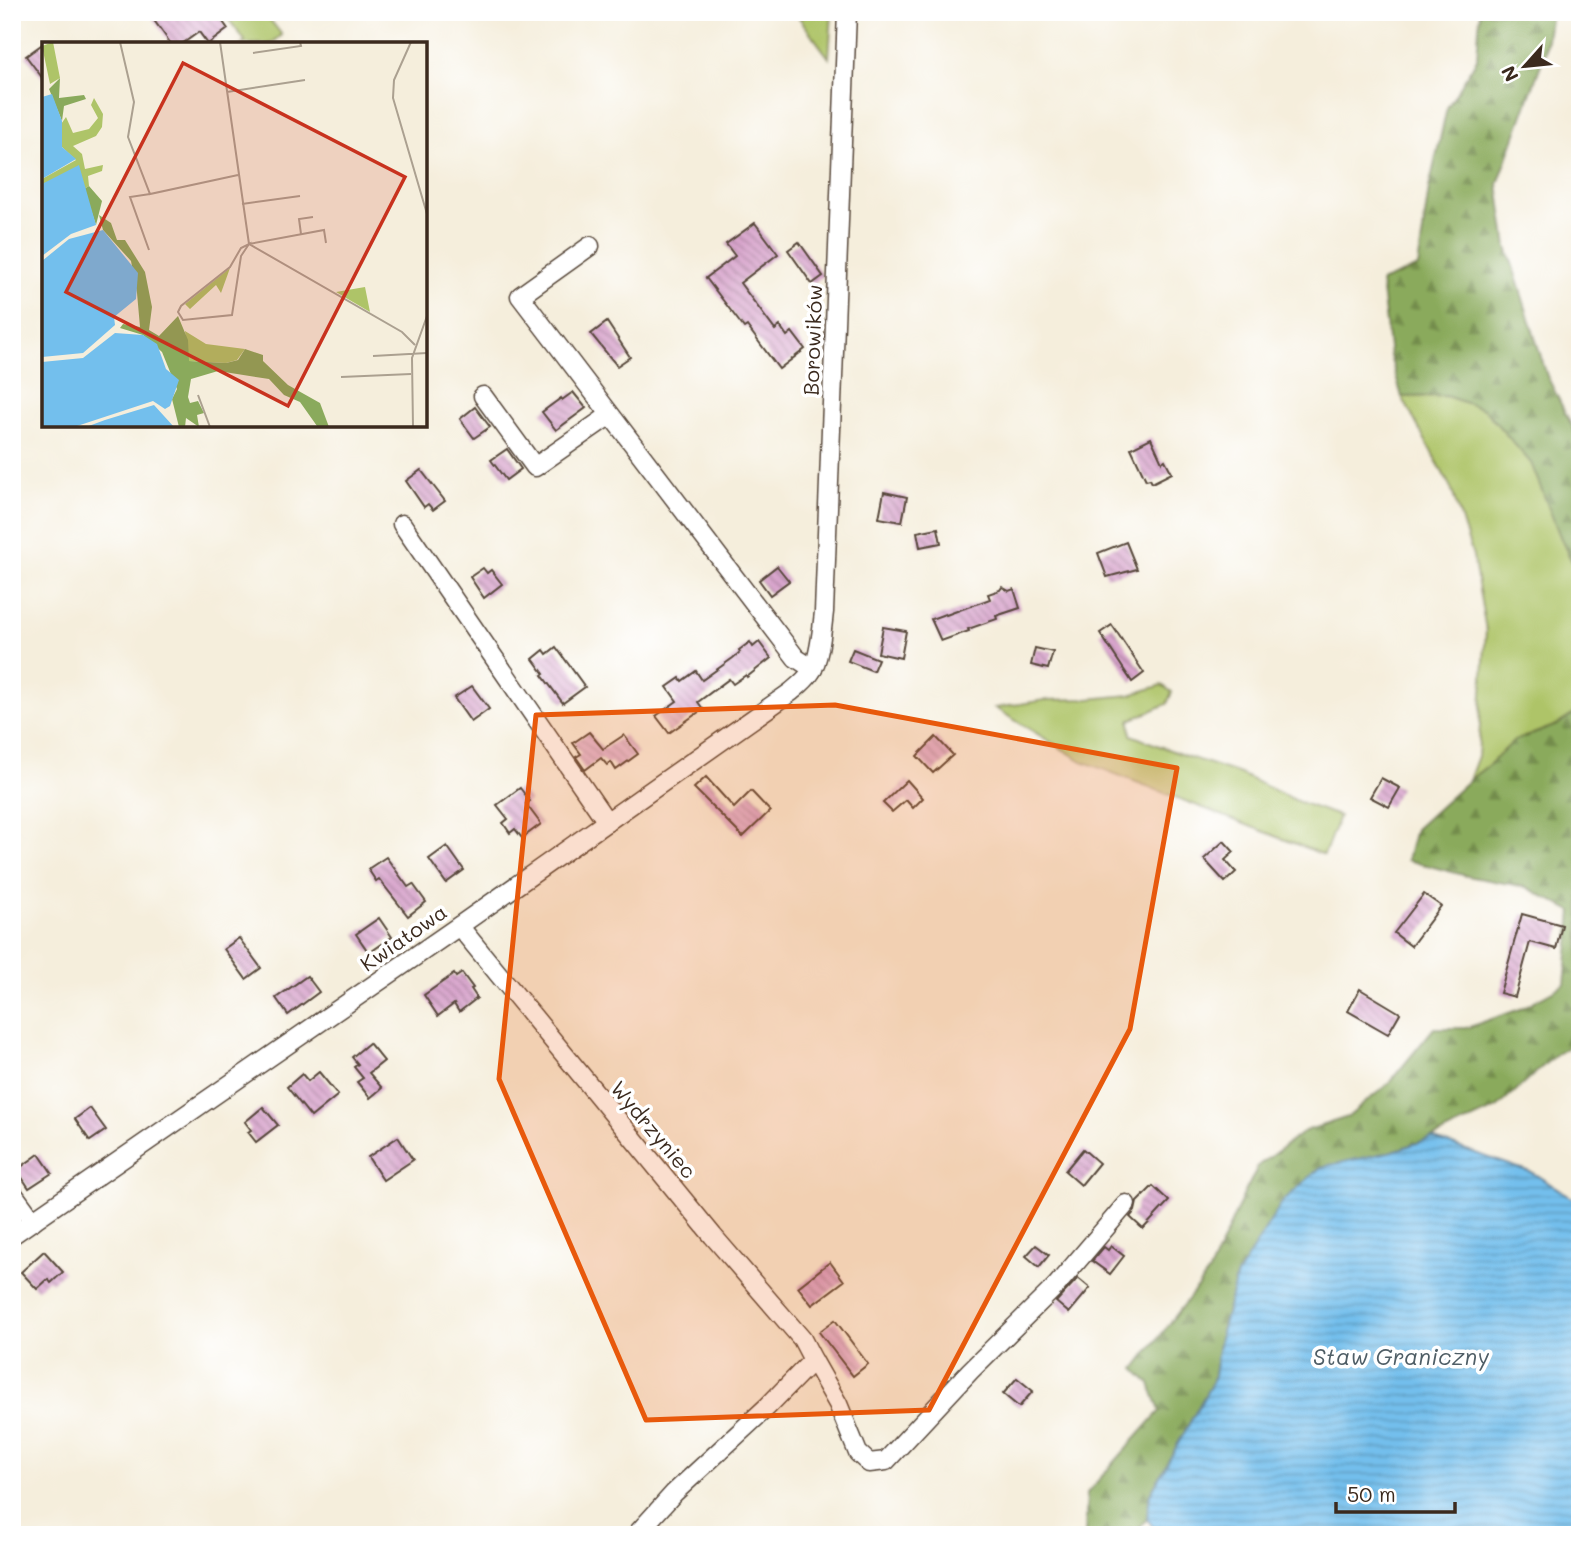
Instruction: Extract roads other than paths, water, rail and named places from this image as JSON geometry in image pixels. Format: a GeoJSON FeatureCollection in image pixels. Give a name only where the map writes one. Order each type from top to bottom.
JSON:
{"type":"FeatureCollection","features":[{"type":"Feature","properties":{"kind":"street","name":"Borowików"},"geometry":{"type":"LineString","coordinates":[[813,669],[821,640],[824,612],[847,12]]}},
{"type":"Feature","properties":{"kind":"street"},"geometry":{"type":"LineString","coordinates":[[590,246],[520,296],[796,658],[813,669]]}},
{"type":"Feature","properties":{"kind":"street"},"geometry":{"type":"LineString","coordinates":[[483,396],[535,467],[611,415]]}},
{"type":"Feature","properties":{"kind":"street"},"geometry":{"type":"LineString","coordinates":[[402,524],[607,822]]}},
{"type":"Feature","properties":{"kind":"street","name":"Kwiatowa"},"geometry":{"type":"LineString","coordinates":[[12,1235],[459,926],[791,692],[813,669]]}},
{"type":"Feature","properties":{"kind":"street","name":"Wydrzyniec"},"geometry":{"type":"LineString","coordinates":[[459,926],[713,1237],[802,1339],[838,1404],[858,1453],[869,1463],[886,1461],[970,1371],[1056,1286],[1126,1204]]}},
{"type":"Feature","properties":{"kind":"street"},"geometry":{"type":"LineString","coordinates":[[12,1192],[33,1221]]}},
{"type":"Feature","properties":{"kind":"street"},"geometry":{"type":"LineString","coordinates":[[636,1535],[674,1493],[767,1408],[813,1360]]}},
{"type":"Feature","properties":{"kind":"water","name":"Staw Graniczny"},"geometry":{"type":"Polygon","coordinates":[[[1432,1138],[1533,1173],[1580,1203],[1580,1535],[1159,1535],[1147,1519],[1150,1494],[1213,1381],[1221,1332],[1237,1275],[1283,1201],[1321,1167],[1393,1151],[1432,1138]]]}}]}
